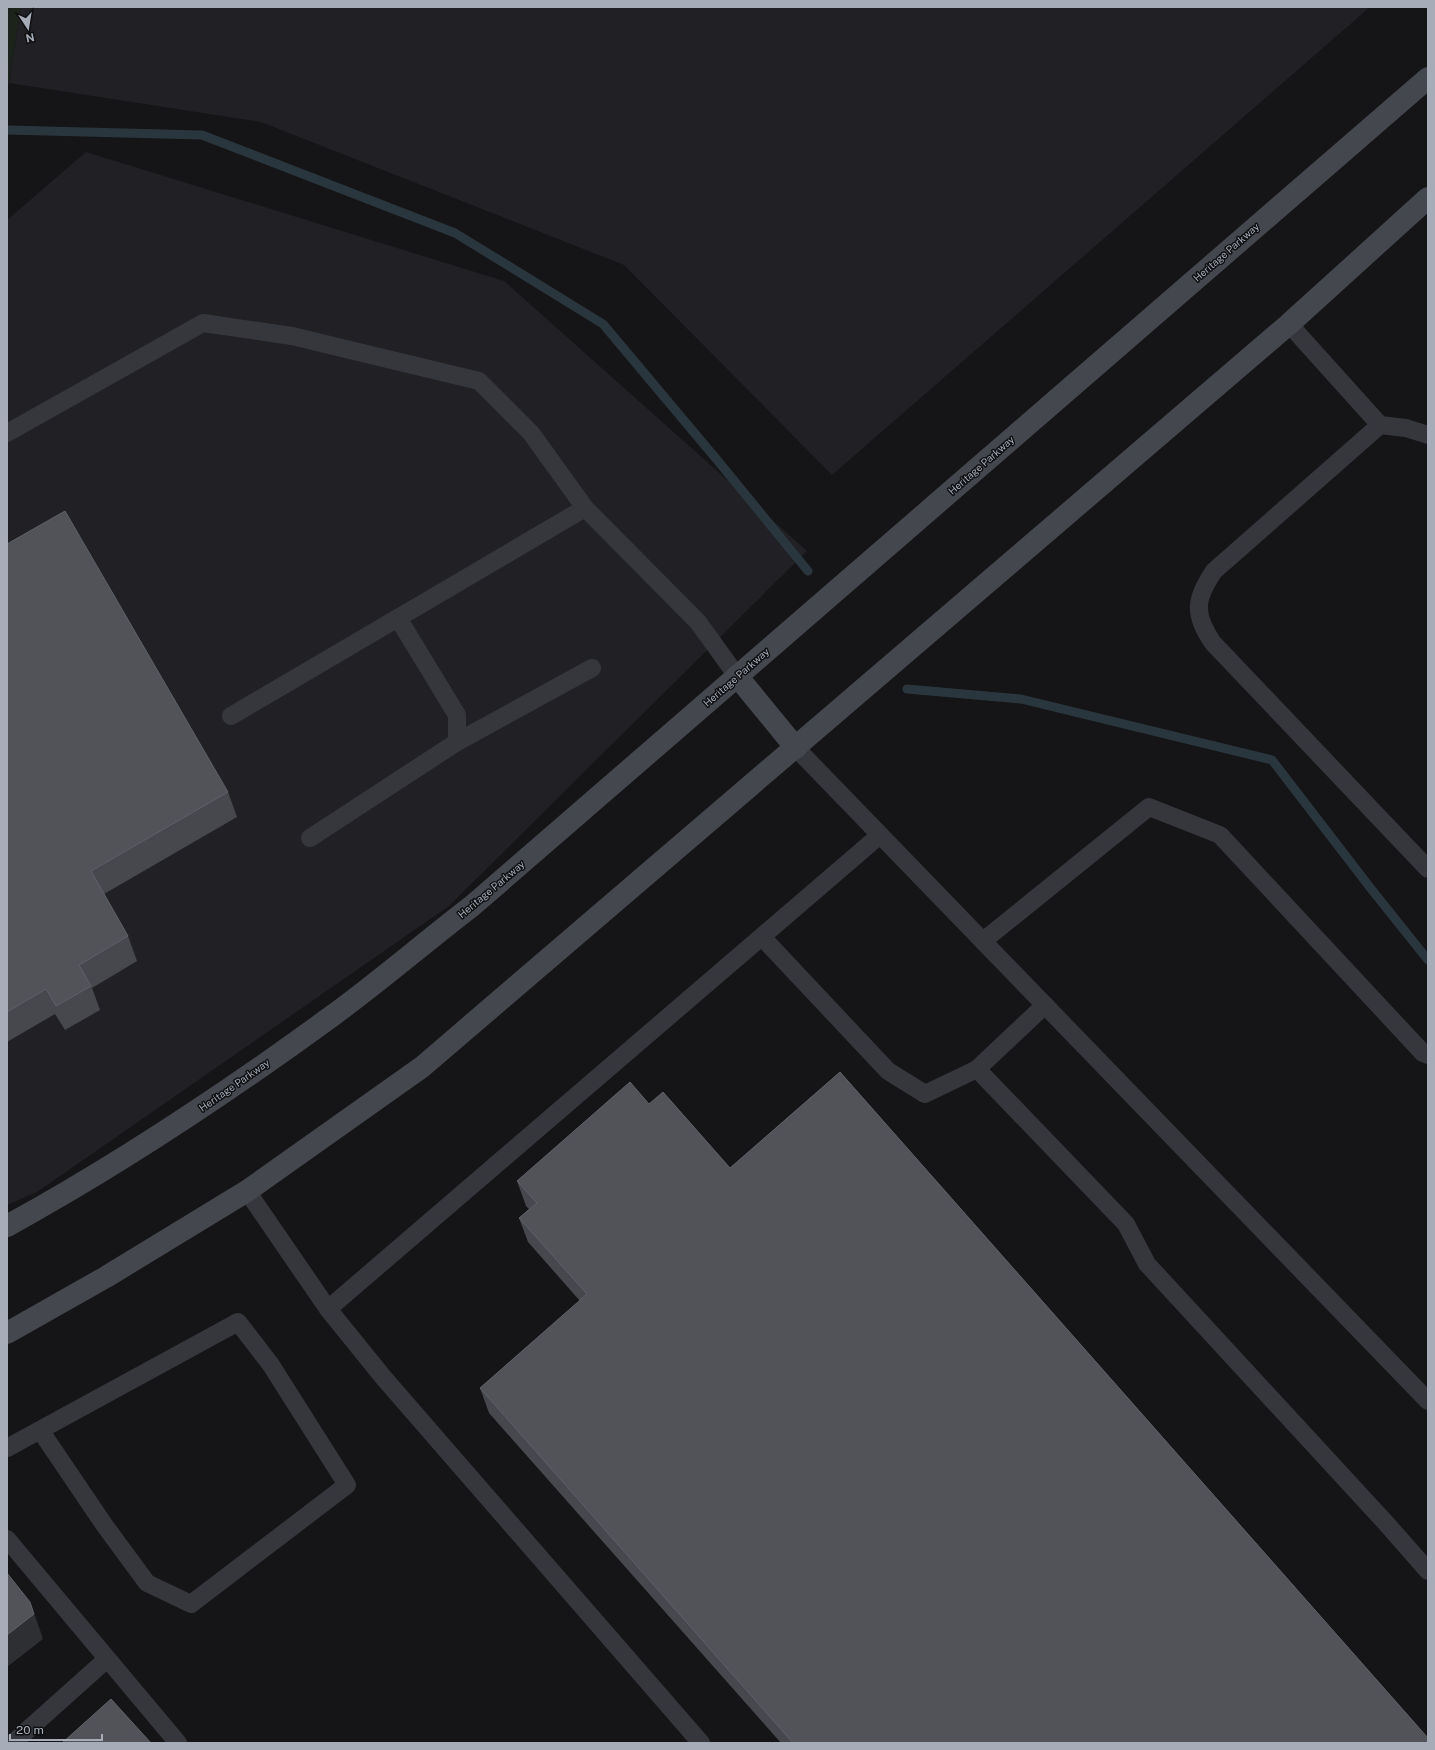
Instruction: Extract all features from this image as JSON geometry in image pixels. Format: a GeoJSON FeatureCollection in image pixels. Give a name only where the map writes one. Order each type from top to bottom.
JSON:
{"type":"FeatureCollection","features":[{"type":"Feature","properties":{"kind":"main road","name":"Heritage Parkway"},"geometry":{"type":"LineString","coordinates":[[7,1226],[67,1193],[203,1107],[332,1015],[472,906],[1428,78]]}},
{"type":"Feature","properties":{"kind":"main road"},"geometry":{"type":"LineString","coordinates":[[7,1333],[106,1277],[247,1191],[422,1067],[1290,324],[1428,198]]}},
{"type":"Feature","properties":{"kind":"main road"},"geometry":{"type":"LineString","coordinates":[[737,676],[796,748]]}},
{"type":"Feature","properties":{"kind":"lane"},"geometry":{"type":"LineString","coordinates":[[7,433],[203,323],[292,336],[479,382],[531,433],[585,508],[698,622],[737,676]]}},
{"type":"Feature","properties":{"kind":"lane"},"geometry":{"type":"LineString","coordinates":[[1290,324],[1380,425],[1406,428],[1428,436]]}},
{"type":"Feature","properties":{"kind":"lane"},"geometry":{"type":"LineString","coordinates":[[1380,425],[1214,571],[1202,589],[1198,611],[1203,629],[1213,643],[1428,869]]}},
{"type":"Feature","properties":{"kind":"lane"},"geometry":{"type":"LineString","coordinates":[[231,716],[585,508]]}},
{"type":"Feature","properties":{"kind":"lane"},"geometry":{"type":"LineString","coordinates":[[398,618],[457,715],[457,742]]}},
{"type":"Feature","properties":{"kind":"lane"},"geometry":{"type":"LineString","coordinates":[[310,838],[457,742],[592,668]]}},
{"type":"Feature","properties":{"kind":"lane"},"geometry":{"type":"LineString","coordinates":[[796,748],[1428,1401]]}},
{"type":"Feature","properties":{"kind":"lane"},"geometry":{"type":"LineString","coordinates":[[983,940],[1149,807],[1220,835],[1423,1053],[1428,1055]]}},
{"type":"Feature","properties":{"kind":"lane"},"geometry":{"type":"LineString","coordinates":[[328,1308],[880,835]]}},
{"type":"Feature","properties":{"kind":"lane"},"geometry":{"type":"LineString","coordinates":[[762,937],[888,1071],[925,1094],[977,1069],[1045,1005]]}},
{"type":"Feature","properties":{"kind":"lane"},"geometry":{"type":"LineString","coordinates":[[977,1069],[1126,1224],[1147,1264],[1385,1522],[1428,1571]]}},
{"type":"Feature","properties":{"kind":"lane"},"geometry":{"type":"LineString","coordinates":[[247,1191],[328,1308],[383,1377],[701,1743]]}},
{"type":"Feature","properties":{"kind":"lane"},"geometry":{"type":"LineString","coordinates":[[7,1448],[40,1430],[238,1322],[271,1365],[347,1485],[191,1604],[147,1583],[105,1526],[40,1430]]}},
{"type":"Feature","properties":{"kind":"lane"},"geometry":{"type":"LineString","coordinates":[[7,1539],[178,1743]]}},
{"type":"Feature","properties":{"kind":"lane"},"geometry":{"type":"LineString","coordinates":[[13,1743],[107,1659]]}},
{"type":"Feature","properties":{"kind":"shaded area"},"geometry":{"type":"Polygon","coordinates":[[[7,7],[21,7],[7,94],[7,7]]]}},
{"type":"Feature","properties":{"kind":"shaded area"},"geometry":{"type":"Polygon","coordinates":[[[21,7],[1370,7],[832,475],[624,265],[261,122],[9,83],[21,7]]]}},
{"type":"Feature","properties":{"kind":"shaded area"},"geometry":{"type":"Polygon","coordinates":[[[86,152],[504,281],[807,551],[449,906],[37,1192],[7,1205],[7,220],[86,152]]]}},
{"type":"Feature","properties":{"kind":"building"},"geometry":{"type":"Polygon","coordinates":[[[65,511],[228,792],[91,871],[128,936],[79,965],[91,986],[56,1006],[46,989],[7,1012],[7,544],[65,511]]]}},
{"type":"Feature","properties":{"kind":"building"},"geometry":{"type":"Polygon","coordinates":[[[840,1072],[1428,1738],[1428,1743],[793,1743],[480,1388],[587,1294],[519,1218],[537,1203],[517,1181],[630,1082],[649,1104],[663,1092],[730,1168],[840,1072]]]}},
{"type":"Feature","properties":{"kind":"building"},"geometry":{"type":"Polygon","coordinates":[[[7,1573],[30,1602],[34,1614],[7,1635],[7,1573]]]}},
{"type":"Feature","properties":{"kind":"building"},"geometry":{"type":"Polygon","coordinates":[[[111,1699],[151,1743],[62,1743],[111,1699]]]}},
{"type":"Feature","properties":{"kind":"waterway"},"geometry":{"type":"LineString","coordinates":[[7,130],[202,135],[455,233],[603,324],[808,571]]}},
{"type":"Feature","properties":{"kind":"waterway"},"geometry":{"type":"LineString","coordinates":[[907,689],[1021,699],[1272,760],[1428,960]]}}]}
